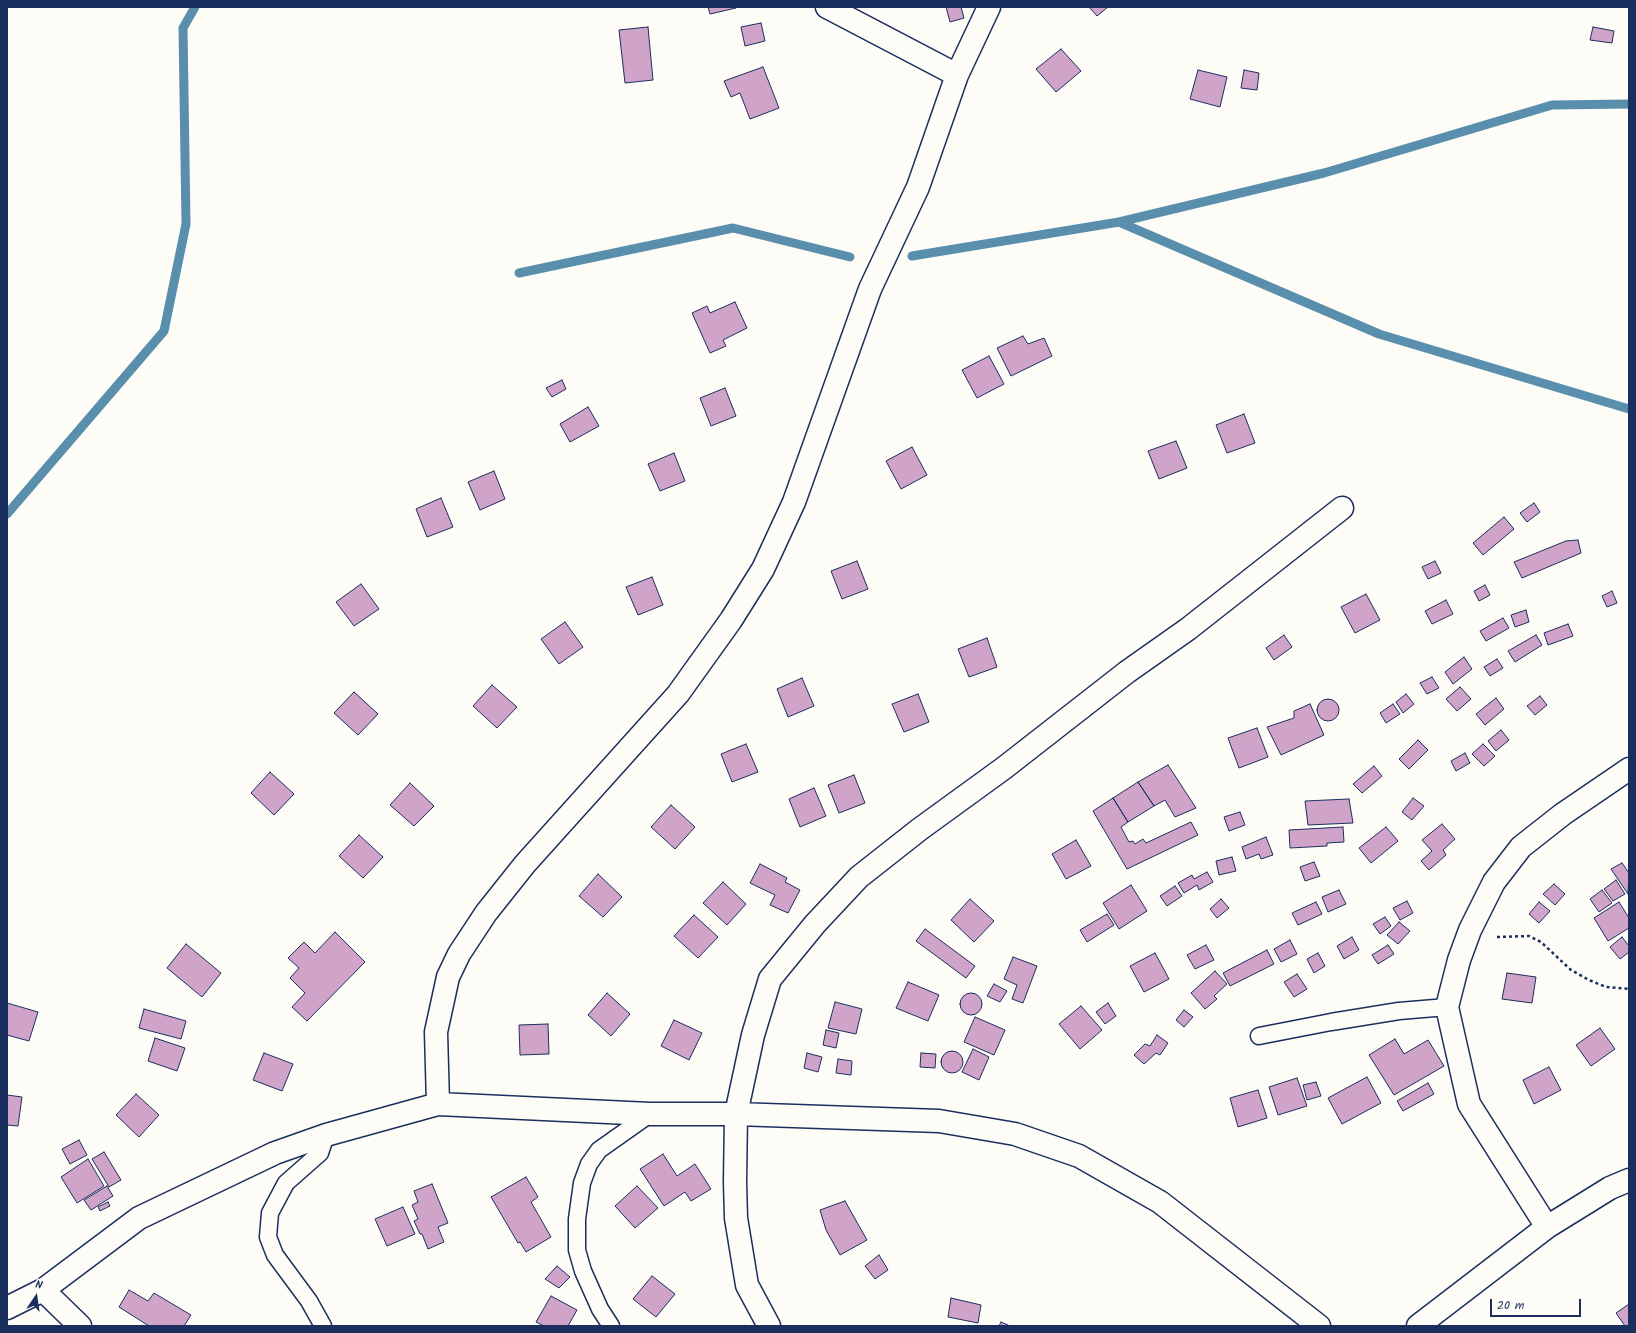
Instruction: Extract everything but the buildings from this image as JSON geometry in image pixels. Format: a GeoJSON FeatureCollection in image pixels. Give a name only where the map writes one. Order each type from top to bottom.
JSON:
{"type":"FeatureCollection","features":[{"type":"Feature","properties":{"kind":"street"},"geometry":{"type":"LineString","coordinates":[[827,7],[958,75]]}},
{"type":"Feature","properties":{"kind":"street"},"geometry":{"type":"LineString","coordinates":[[438,1104],[436,1032],[448,977],[459,954],[486,913],[525,864],[678,694],[731,620],[763,569],[794,502],[870,289],[918,187],[958,75],[989,7]]}},
{"type":"Feature","properties":{"kind":"street"},"geometry":{"type":"LineString","coordinates":[[769,1326],[747,1285],[745,1278],[736,1218],[736,1114],[753,1035],[770,979],[815,924],[859,877],[920,829],[1004,768],[1127,672],[1188,629],[1342,508]]}},
{"type":"Feature","properties":{"kind":"street"},"geometry":{"type":"LineString","coordinates":[[1547,1227],[1469,1104],[1447,1007],[1459,960],[1470,930],[1494,882],[1521,847],[1563,814],[1629,769]]}},
{"type":"Feature","properties":{"kind":"street"},"geometry":{"type":"LineString","coordinates":[[7,1308],[43,1290],[139,1218],[275,1152],[326,1135],[438,1104],[650,1114],[736,1114],[939,1121],[1015,1134],[1079,1156],[1160,1202],[1320,1326]]}},
{"type":"Feature","properties":{"kind":"street"},"geometry":{"type":"LineString","coordinates":[[1418,1326],[1547,1227],[1610,1188],[1629,1180]]}},
{"type":"Feature","properties":{"kind":"street"},"geometry":{"type":"LineString","coordinates":[[43,1290],[80,1326]]}},
{"type":"Feature","properties":{"kind":"lane"},"geometry":{"type":"LineString","coordinates":[[1259,1036],[1399,1011],[1447,1007]]}},
{"type":"Feature","properties":{"kind":"lane"},"geometry":{"type":"LineString","coordinates":[[611,1326],[600,1309],[583,1271],[577,1250],[577,1219],[582,1183],[588,1164],[599,1150],[650,1114]]}},
{"type":"Feature","properties":{"kind":"lane"},"geometry":{"type":"LineString","coordinates":[[323,1326],[309,1301],[275,1255],[268,1237],[270,1213],[286,1183],[320,1153],[326,1135]]}},
{"type":"Feature","properties":{"kind":"path"},"geometry":{"type":"LineString","coordinates":[[1470,930],[1491,937],[1529,936],[1541,942],[1571,970],[1589,980],[1606,987],[1629,989]]}},
{"type":"Feature","properties":{"kind":"waterway"},"geometry":{"type":"LineString","coordinates":[[7,514],[164,331],[186,224],[183,28],[195,7]]}},
{"type":"Feature","properties":{"kind":"waterway"},"geometry":{"type":"LineString","coordinates":[[1119,222],[1324,173],[1552,105],[1629,104]]}},
{"type":"Feature","properties":{"kind":"waterway"},"geometry":{"type":"LineString","coordinates":[[912,256],[1119,222],[1379,334],[1629,409]]}},
{"type":"Feature","properties":{"kind":"waterway"},"geometry":{"type":"LineString","coordinates":[[519,273],[733,228],[850,257]]}}]}
